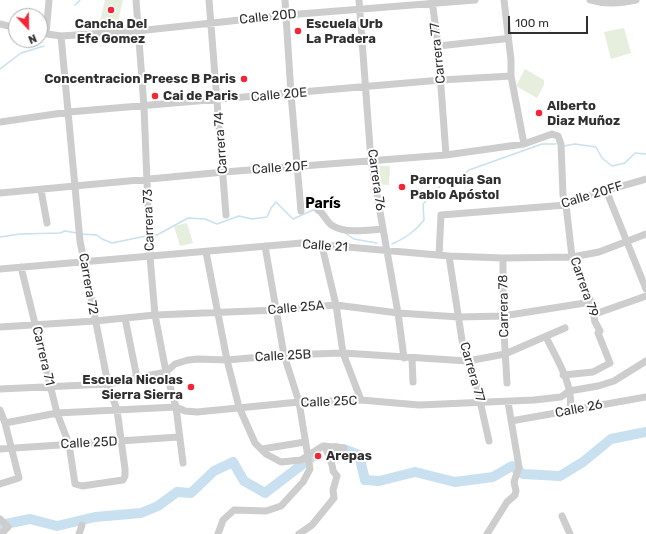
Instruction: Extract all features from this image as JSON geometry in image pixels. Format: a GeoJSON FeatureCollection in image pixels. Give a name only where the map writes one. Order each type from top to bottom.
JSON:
{"type":"FeatureCollection","features":[{"type":"Feature","properties":{"kind":"street","name":"Carrera 73"},"geometry":{"type":"LineString","coordinates":[[136,0],[144,107],[150,257],[155,315],[166,372],[176,407],[183,463]]}},
{"type":"Feature","properties":{"kind":"street","name":"Carrera 74"},"geometry":{"type":"LineString","coordinates":[[209,0],[224,172],[226,215]]}},
{"type":"Feature","properties":{"kind":"street"},"geometry":{"type":"LineString","coordinates":[[286,0],[291,94],[301,211]]}},
{"type":"Feature","properties":{"kind":"street","name":"Carrera 76"},"geometry":{"type":"LineString","coordinates":[[360,0],[372,161],[398,313],[404,358]]}},
{"type":"Feature","properties":{"kind":"street","name":"Calle 20D"},"geometry":{"type":"LineString","coordinates":[[48,34],[61,36],[138,31],[287,15],[432,2],[475,0]]}},
{"type":"Feature","properties":{"kind":"street"},"geometry":{"type":"LineString","coordinates":[[504,0],[511,60],[511,76],[524,144]]}},
{"type":"Feature","properties":{"kind":"street"},"geometry":{"type":"LineString","coordinates":[[590,0],[614,4],[636,0]]}},
{"type":"Feature","properties":{"kind":"street","name":"Carrera 77"},"geometry":{"type":"LineString","coordinates":[[432,2],[438,46],[446,155]]}},
{"type":"Feature","properties":{"kind":"street","name":"Carrera 72"},"geometry":{"type":"LineString","coordinates":[[61,36],[80,241],[108,384],[117,410],[125,469],[124,479],[82,486],[77,486],[74,482]]}},
{"type":"Feature","properties":{"kind":"street"},"geometry":{"type":"LineString","coordinates":[[438,46],[503,39]]}},
{"type":"Feature","properties":{"kind":"street","name":"Calle 20E"},"geometry":{"type":"LineString","coordinates":[[0,122],[69,112],[366,88],[441,80],[511,76]]}},
{"type":"Feature","properties":{"kind":"street","name":"Calle 20F"},"geometry":{"type":"LineString","coordinates":[[0,193],[224,172],[446,155],[524,144],[552,134],[558,136]]}},
{"type":"Feature","properties":{"kind":"street","name":"Carrera 79"},"geometry":{"type":"LineString","coordinates":[[558,136],[561,144],[563,195],[566,205],[572,258],[591,302],[595,314],[595,322],[600,331],[598,333],[606,358],[610,363],[593,372],[563,375]]}},
{"type":"Feature","properties":{"kind":"street","name":"Calle 20FF"},"geometry":{"type":"LineString","coordinates":[[439,255],[441,215],[566,205],[606,190],[646,180]]}},
{"type":"Feature","properties":{"kind":"street"},"geometry":{"type":"LineString","coordinates":[[41,190],[47,223]]}},
{"type":"Feature","properties":{"kind":"street"},"geometry":{"type":"LineString","coordinates":[[606,190],[646,289]]}},
{"type":"Feature","properties":{"kind":"street"},"geometry":{"type":"LineString","coordinates":[[318,210],[329,223],[338,228],[364,231],[383,229]]}},
{"type":"Feature","properties":{"kind":"street","name":"Calle 21"},"geometry":{"type":"LineString","coordinates":[[0,269],[302,243],[322,246],[448,256],[572,258],[599,252],[646,234]]}},
{"type":"Feature","properties":{"kind":"street"},"geometry":{"type":"LineString","coordinates":[[218,534],[223,520],[234,510],[266,511],[284,503],[303,482],[310,468],[299,402],[284,355],[265,246]]}},
{"type":"Feature","properties":{"kind":"street"},"geometry":{"type":"LineString","coordinates":[[322,246],[336,305],[342,353],[361,400]]}},
{"type":"Feature","properties":{"kind":"street"},"geometry":{"type":"LineString","coordinates":[[206,252],[227,360],[239,407],[255,443],[280,462],[301,460],[326,451],[344,448]]}},
{"type":"Feature","properties":{"kind":"street","name":"Carrera 77"},"geometry":{"type":"LineString","coordinates":[[448,256],[464,353],[475,379],[489,441]]}},
{"type":"Feature","properties":{"kind":"street","name":"Carrera 78"},"geometry":{"type":"LineString","coordinates":[[503,258],[503,316],[507,383]]}},
{"type":"Feature","properties":{"kind":"street","name":"Carrera 71"},"geometry":{"type":"LineString","coordinates":[[21,267],[36,324],[50,388],[57,413],[69,444],[74,482]]}},
{"type":"Feature","properties":{"kind":"street"},"geometry":{"type":"LineString","coordinates":[[595,314],[646,296]]}},
{"type":"Feature","properties":{"kind":"street","name":"Calle 25A"},"geometry":{"type":"LineString","coordinates":[[0,327],[95,321],[155,315],[277,310],[336,305],[398,313],[459,317],[503,316],[591,302]]}},
{"type":"Feature","properties":{"kind":"street"},"geometry":{"type":"LineString","coordinates":[[125,318],[137,378]]}},
{"type":"Feature","properties":{"kind":"street","name":"Calle 25B"},"geometry":{"type":"LineString","coordinates":[[0,390],[108,384],[166,372],[175,364],[188,360],[227,360],[284,355],[342,353],[412,359],[468,361],[505,354],[565,328]]}},
{"type":"Feature","properties":{"kind":"street"},"geometry":{"type":"LineString","coordinates":[[546,337],[569,391],[570,409]]}},
{"type":"Feature","properties":{"kind":"street"},"geometry":{"type":"LineString","coordinates":[[412,359],[413,382]]}},
{"type":"Feature","properties":{"kind":"street","name":"Calle 25C"},"geometry":{"type":"LineString","coordinates":[[5,423],[57,413],[176,407],[185,411],[197,412],[299,402],[361,400],[419,405],[481,404],[561,397],[569,391],[598,386],[614,381],[646,361]]}},
{"type":"Feature","properties":{"kind":"street","name":"Calle 26"},"geometry":{"type":"LineString","coordinates":[[511,420],[542,416],[570,409],[587,408],[646,397]]}},
{"type":"Feature","properties":{"kind":"street"},"geometry":{"type":"LineString","coordinates":[[487,534],[507,502],[515,495],[516,491],[514,482],[519,467],[508,402]]}},
{"type":"Feature","properties":{"kind":"street"},"geometry":{"type":"LineString","coordinates":[[0,410],[5,423],[19,478],[0,484]]}},
{"type":"Feature","properties":{"kind":"street","name":"Calle 25D"},"geometry":{"type":"LineString","coordinates":[[0,449],[11,447],[179,437]]}},
{"type":"Feature","properties":{"kind":"street"},"geometry":{"type":"LineString","coordinates":[[262,449],[305,442]]}},
{"type":"Feature","properties":{"kind":"street"},"geometry":{"type":"LineString","coordinates":[[299,534],[312,525],[334,498],[333,490],[337,476],[332,471],[333,466],[326,451]]}},
{"type":"Feature","properties":{"kind":"street"},"geometry":{"type":"LineString","coordinates":[[562,516],[570,534]]}},
{"type":"Feature","properties":{"kind":"street"},"geometry":{"type":"LineString","coordinates":[[0,519],[8,527],[1,534]]}},
{"type":"Feature","properties":{"kind":"street"},"geometry":{"type":"LineString","coordinates":[[79,534],[82,525]]}},
{"type":"Feature","properties":{"kind":"green space","name":"Cancha Del Efe Gomez"},"geometry":{"type":"Polygon","coordinates":[[[105,0],[123,0],[117,25],[100,21],[105,0]]]}},
{"type":"Feature","properties":{"kind":"green space"},"geometry":{"type":"Polygon","coordinates":[[[624,28],[631,53],[611,59],[604,32],[624,28]]]}},
{"type":"Feature","properties":{"kind":"green space"},"geometry":{"type":"Polygon","coordinates":[[[525,69],[544,80],[544,85],[537,98],[516,86],[525,69]]]}},
{"type":"Feature","properties":{"kind":"green space"},"geometry":{"type":"Polygon","coordinates":[[[378,166],[390,166],[389,185],[377,184],[378,166]]]}},
{"type":"Feature","properties":{"kind":"green space"},"geometry":{"type":"Polygon","coordinates":[[[187,223],[193,243],[180,246],[174,226],[187,223]]]}},
{"type":"Feature","properties":{"kind":"waterway"},"geometry":{"type":"LineString","coordinates":[[75,5],[80,0]]}},
{"type":"Feature","properties":{"kind":"waterway"},"geometry":{"type":"LineString","coordinates":[[0,69],[21,53],[37,48]]}},
{"type":"Feature","properties":{"kind":"waterway"},"geometry":{"type":"LineString","coordinates":[[392,244],[410,234],[421,224],[424,220],[423,204],[444,182],[459,179],[469,170],[542,144],[556,144]]}},
{"type":"Feature","properties":{"kind":"waterway"},"geometry":{"type":"LineString","coordinates":[[564,146],[575,144],[596,147],[602,158],[612,166],[625,163],[635,153],[646,154]]}},
{"type":"Feature","properties":{"kind":"waterway"},"geometry":{"type":"LineString","coordinates":[[152,235],[157,235],[188,218],[205,219],[217,224],[239,216],[252,219],[267,217],[271,208],[276,202],[293,219],[313,210],[316,211]]}},
{"type":"Feature","properties":{"kind":"waterway"},"geometry":{"type":"LineString","coordinates":[[0,237],[20,234],[60,233],[65,231],[77,233]]}},
{"type":"Feature","properties":{"kind":"waterway"},"geometry":{"type":"LineString","coordinates":[[345,233],[354,239],[377,243]]}},
{"type":"Feature","properties":{"kind":"waterway"},"geometry":{"type":"LineString","coordinates":[[81,234],[97,235],[112,243],[146,236]]}},
{"type":"Feature","properties":{"kind":"waterway"},"geometry":{"type":"LineString","coordinates":[[335,448],[359,455],[365,480],[379,481],[415,472],[455,482],[493,477],[512,466],[523,474],[560,476],[583,462],[611,439],[646,432]]}},
{"type":"Feature","properties":{"kind":"waterway"},"geometry":{"type":"LineString","coordinates":[[0,525],[30,519],[57,526],[95,517],[141,513],[158,506],[177,492],[191,493],[214,471],[233,462],[244,481],[265,493],[316,454]]}},
{"type":"Feature","properties":{"kind":"place","name":"Cancha Del Efe Gomez"},"geometry":{"type":"Point","coordinates":[111,10]}},
{"type":"Feature","properties":{"kind":"place","name":"Escuela Urb La Pradera"},"geometry":{"type":"Point","coordinates":[298,31]}},
{"type":"Feature","properties":{"kind":"place","name":"Concentracion Preesc B Paris"},"geometry":{"type":"Point","coordinates":[244,79]}},
{"type":"Feature","properties":{"kind":"place","name":"Cai de Paris"},"geometry":{"type":"Point","coordinates":[155,96]}},
{"type":"Feature","properties":{"kind":"place","name":"Alberto Diaz Muñoz"},"geometry":{"type":"Point","coordinates":[539,113]}},
{"type":"Feature","properties":{"kind":"place","name":"Parroquia San Pablo Apóstol"},"geometry":{"type":"Point","coordinates":[402,187]}},
{"type":"Feature","properties":{"kind":"place","name":"Escuela Nicolas Sierra Sierra"},"geometry":{"type":"Point","coordinates":[191,387]}},
{"type":"Feature","properties":{"kind":"place","name":"Arepas"},"geometry":{"type":"Point","coordinates":[318,456]}},
{"type":"Feature","properties":{"kind":"district","name":"París"},"geometry":{"type":"Point","coordinates":[323,204]}}]}
